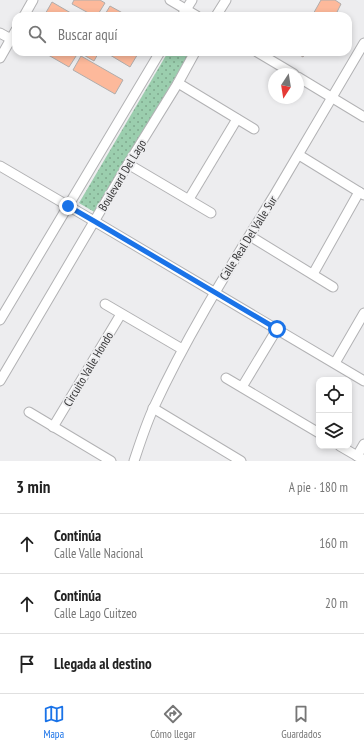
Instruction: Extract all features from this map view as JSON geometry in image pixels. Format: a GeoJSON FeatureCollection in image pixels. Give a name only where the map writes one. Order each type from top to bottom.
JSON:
{"type":"FeatureCollection","features":[{"type":"Feature","properties":{"kind":"street"},"geometry":{"type":"LineString","coordinates":[[26,12],[33,0]]}},
{"type":"Feature","properties":{"kind":"street"},"geometry":{"type":"LineString","coordinates":[[170,0],[183,12]]}},
{"type":"Feature","properties":{"kind":"street"},"geometry":{"type":"LineString","coordinates":[[185,12],[192,0]]}},
{"type":"Feature","properties":{"kind":"street"},"geometry":{"type":"LineString","coordinates":[[218,12],[226,0]]}},
{"type":"Feature","properties":{"kind":"street"},"geometry":{"type":"LineString","coordinates":[[0,33],[11,39],[0,58]]}},
{"type":"Feature","properties":{"kind":"street","name":"Calle Real Del Valle Sur"},"geometry":{"type":"LineString","coordinates":[[134,461],[153,408],[182,350],[215,292],[299,155],[364,43]]}},
{"type":"Feature","properties":{"kind":"street"},"geometry":{"type":"LineString","coordinates":[[0,320],[158,56]]}},
{"type":"Feature","properties":{"kind":"street","name":"Boulevard Del Lago"},"geometry":{"type":"LineString","coordinates":[[0,381],[193,56]]}},
{"type":"Feature","properties":{"kind":"street"},"geometry":{"type":"LineString","coordinates":[[264,56],[284,68]]}},
{"type":"Feature","properties":{"kind":"street"},"geometry":{"type":"LineString","coordinates":[[304,81],[364,117]]}},
{"type":"Feature","properties":{"kind":"street"},"geometry":{"type":"LineString","coordinates":[[178,83],[254,129]]}},
{"type":"Feature","properties":{"kind":"street"},"geometry":{"type":"LineString","coordinates":[[189,199],[237,119]]}},
{"type":"Feature","properties":{"kind":"street"},"geometry":{"type":"LineString","coordinates":[[299,155],[362,193],[313,274]]}},
{"type":"Feature","properties":{"kind":"street"},"geometry":{"type":"LineString","coordinates":[[128,164],[211,213]]}},
{"type":"Feature","properties":{"kind":"street"},"geometry":{"type":"LineString","coordinates":[[0,166],[364,381]]}},
{"type":"Feature","properties":{"kind":"street"},"geometry":{"type":"LineString","coordinates":[[250,236],[333,287]]}},
{"type":"Feature","properties":{"kind":"street"},"geometry":{"type":"LineString","coordinates":[[105,304],[182,350]]}},
{"type":"Feature","properties":{"kind":"street"},"geometry":{"type":"LineString","coordinates":[[335,363],[364,313]]}},
{"type":"Feature","properties":{"kind":"street","name":"Circuito Valle Hondo"},"geometry":{"type":"LineString","coordinates":[[54,427],[121,314]]}},
{"type":"Feature","properties":{"kind":"street"},"geometry":{"type":"LineString","coordinates":[[242,387],[277,329]]}},
{"type":"Feature","properties":{"kind":"street"},"geometry":{"type":"LineString","coordinates":[[226,378],[316,431]]}},
{"type":"Feature","properties":{"kind":"street"},"geometry":{"type":"LineString","coordinates":[[153,408],[241,461]]}},
{"type":"Feature","properties":{"kind":"street"},"geometry":{"type":"LineString","coordinates":[[29,412],[111,461]]}},
{"type":"Feature","properties":{"kind":"street"},"geometry":{"type":"LineString","coordinates":[[345,449],[361,458],[364,444]]}},
{"type":"Feature","properties":{"kind":"green space"},"geometry":{"type":"Polygon","coordinates":[[[166,56],[188,56],[96,213],[79,203],[166,56]]]}},
{"type":"Feature","properties":{"kind":"building"},"geometry":{"type":"Polygon","coordinates":[[[74,0],[100,0],[105,3],[99,12],[87,12],[72,4],[74,0]]]}},
{"type":"Feature","properties":{"kind":"building"},"geometry":{"type":"Polygon","coordinates":[[[321,0],[335,0],[341,4],[337,12],[314,12],[321,0]]]}},
{"type":"Feature","properties":{"kind":"building"},"geometry":{"type":"Polygon","coordinates":[[[52,2],[69,12],[46,12],[52,2]]]}},
{"type":"Feature","properties":{"kind":"building"},"geometry":{"type":"Polygon","coordinates":[[[110,6],[121,12],[106,12],[110,6]]]}},
{"type":"Feature","properties":{"kind":"building"},"geometry":{"type":"Polygon","coordinates":[[[50,56],[76,56],[69,67],[50,56]]]}},
{"type":"Feature","properties":{"kind":"building"},"geometry":{"type":"Polygon","coordinates":[[[81,56],[123,80],[115,94],[73,70],[81,56]]]}},
{"type":"Feature","properties":{"kind":"building"},"geometry":{"type":"Polygon","coordinates":[[[85,56],[97,56],[94,61],[85,56]]]}},
{"type":"Feature","properties":{"kind":"building"},"geometry":{"type":"Polygon","coordinates":[[[112,56],[137,56],[130,67],[112,56]]]}},
{"type":"Feature","properties":{"kind":"route"},"geometry":{"type":"LineString","coordinates":[[68,206],[277,329]]}}]}
